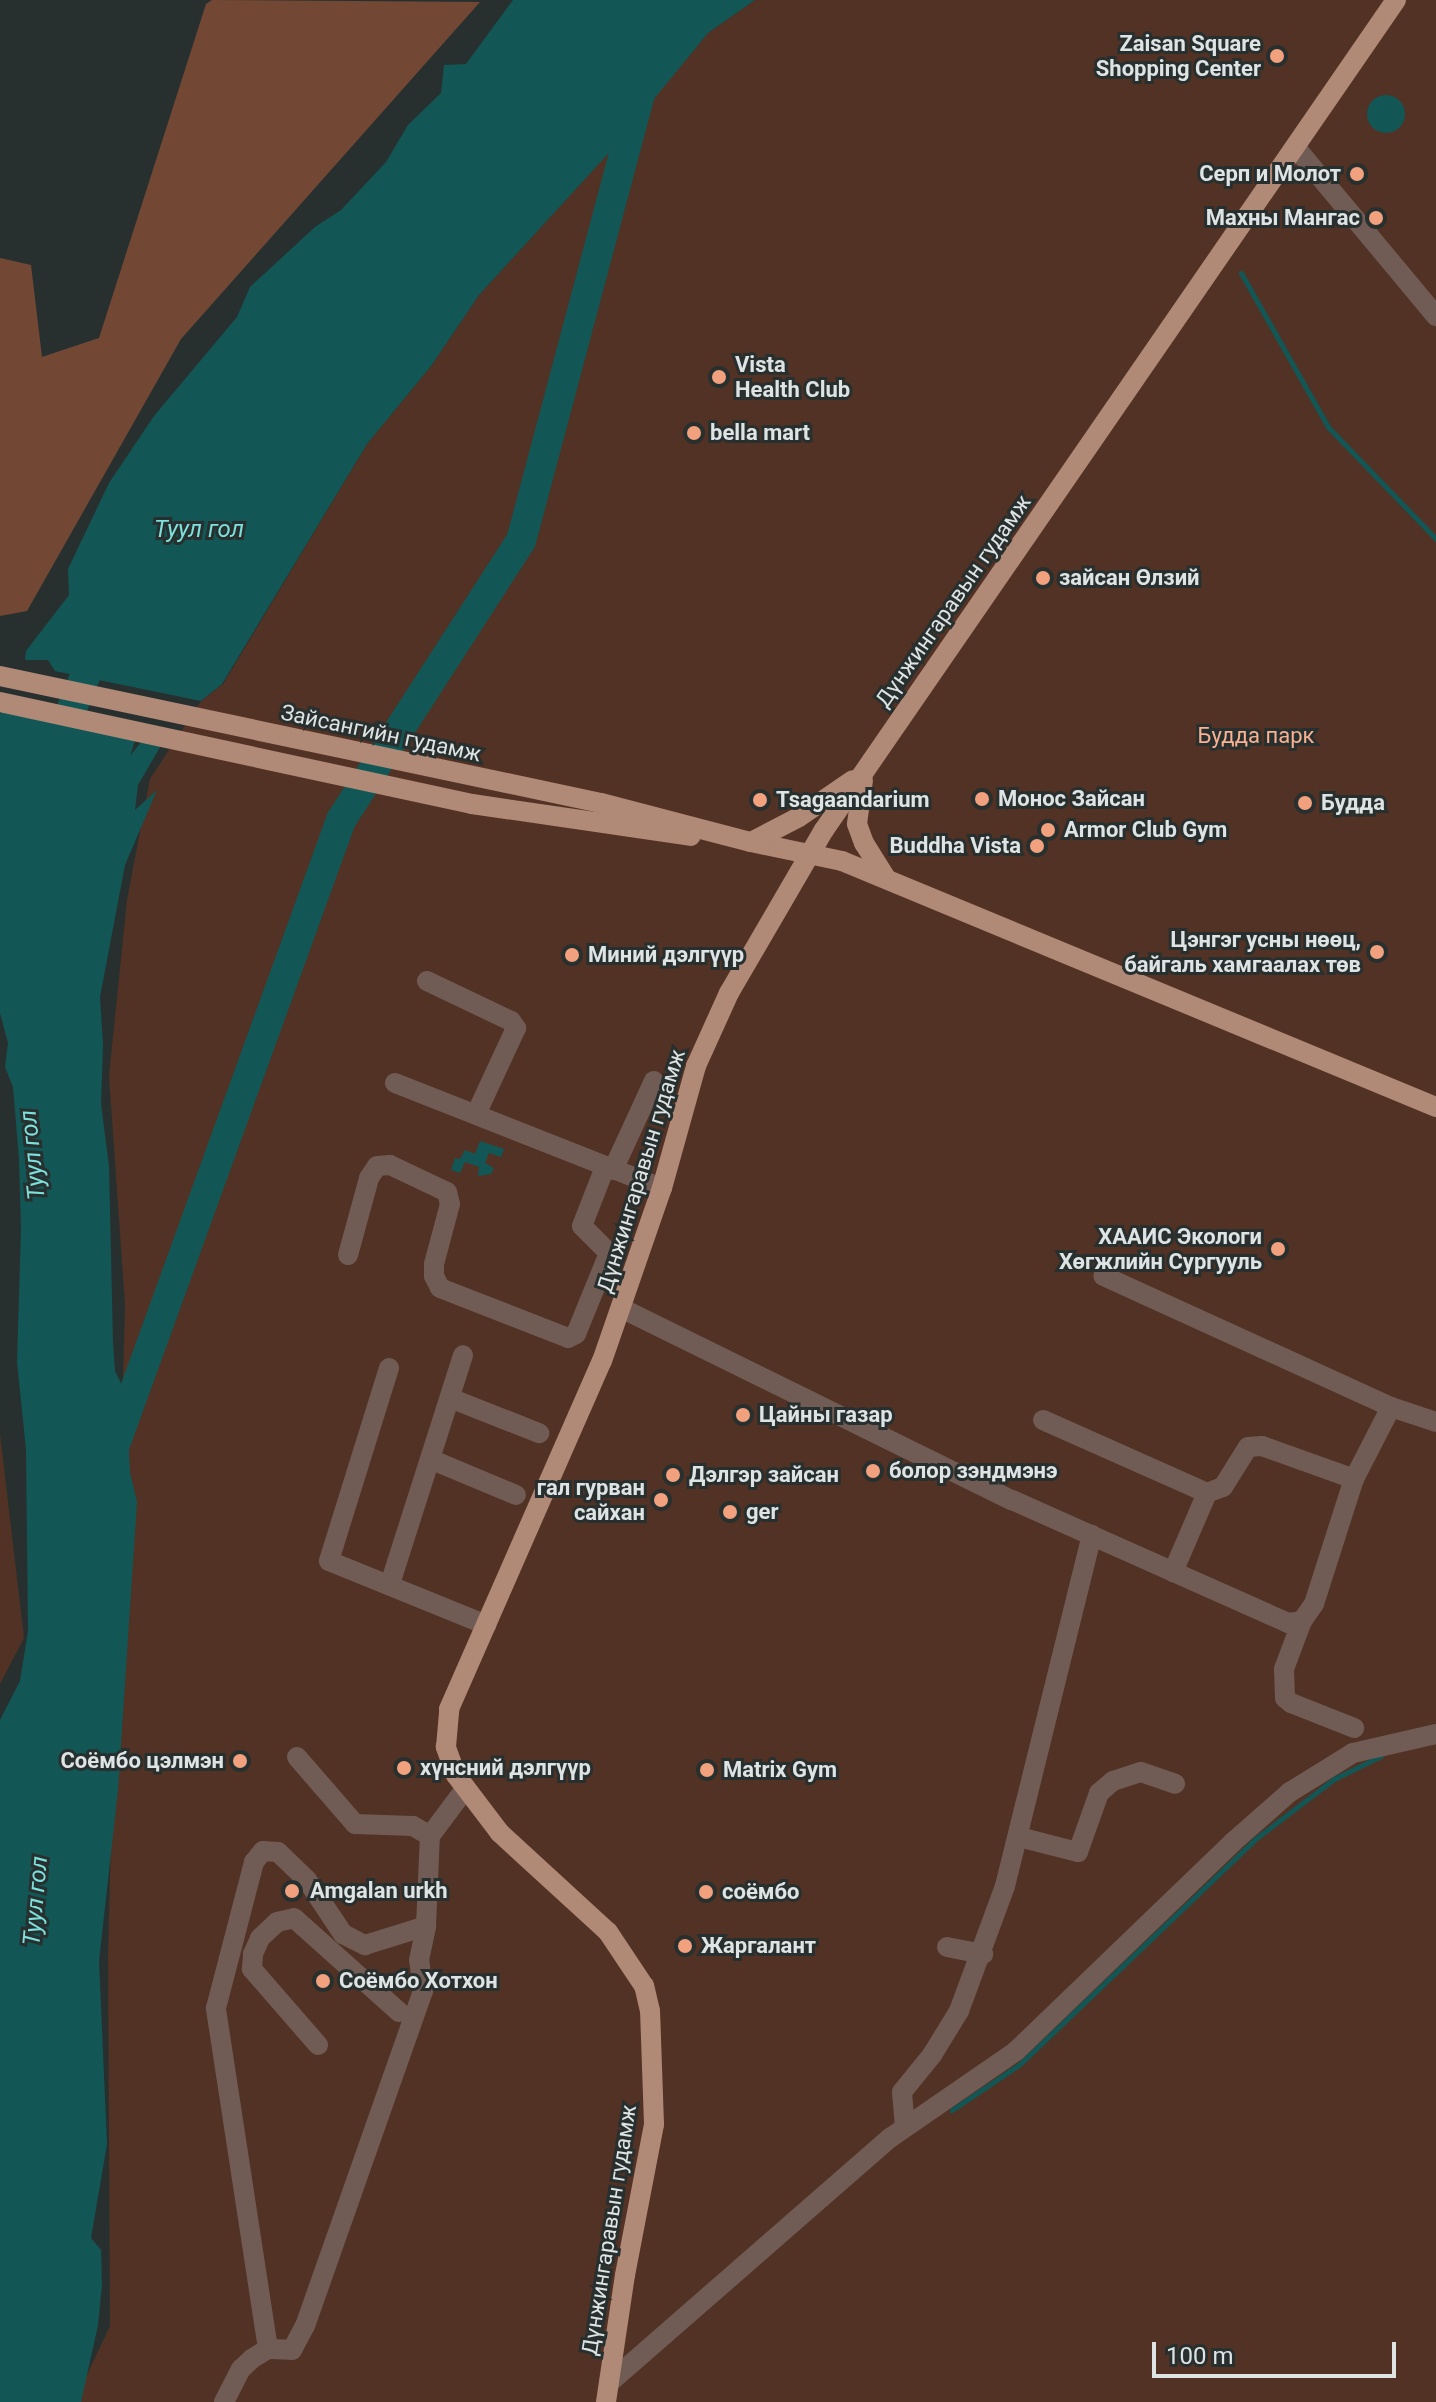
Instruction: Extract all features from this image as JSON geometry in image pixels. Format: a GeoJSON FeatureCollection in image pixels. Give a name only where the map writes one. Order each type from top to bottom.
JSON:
{"type":"FeatureCollection","features":[{"type":"Feature","properties":{"kind":"main road","name":"Дүнжингаравын гудамж"},"geometry":{"type":"LineString","coordinates":[[608,2392],[625,2275],[654,2124],[650,2011],[644,1986],[608,1932],[500,1833],[465,1789],[456,1775],[446,1747],[449,1709],[623,1309],[662,1188],[696,1066],[729,993],[808,855],[1396,0]]}},
{"type":"Feature","properties":{"kind":"main road","name":"Зайсангийн гудамж"},"geometry":{"type":"LineString","coordinates":[[0,676],[601,803],[751,842],[842,861],[885,876],[1436,1107]]}},
{"type":"Feature","properties":{"kind":"main road","name":"Зайсангийн гудамж"},"geometry":{"type":"LineString","coordinates":[[0,702],[472,804],[607,826],[751,842]]}},
{"type":"Feature","properties":{"kind":"main road"},"geometry":{"type":"LineString","coordinates":[[751,842],[799,817],[864,772]]}},
{"type":"Feature","properties":{"kind":"main road"},"geometry":{"type":"LineString","coordinates":[[864,772],[857,824],[864,843],[885,876]]}},
{"type":"Feature","properties":{"kind":"street"},"geometry":{"type":"LineString","coordinates":[[1296,148],[1436,316]]}},
{"type":"Feature","properties":{"kind":"street"},"geometry":{"type":"LineString","coordinates":[[427,981],[511,1021],[516,1028],[476,1114]]}},
{"type":"Feature","properties":{"kind":"street"},"geometry":{"type":"LineString","coordinates":[[348,1255],[369,1178],[377,1166],[390,1165],[447,1192],[450,1204],[434,1264],[434,1276],[440,1288],[568,1338],[576,1334],[609,1253],[582,1226],[654,1081]]}},
{"type":"Feature","properties":{"kind":"street"},"geometry":{"type":"LineString","coordinates":[[395,1083],[662,1188]]}},
{"type":"Feature","properties":{"kind":"street"},"geometry":{"type":"LineString","coordinates":[[1103,1276],[1391,1407],[1436,1422]]}},
{"type":"Feature","properties":{"kind":"street"},"geometry":{"type":"LineString","coordinates":[[623,1309],[1092,1535],[1288,1623],[1302,1621]]}},
{"type":"Feature","properties":{"kind":"street"},"geometry":{"type":"LineString","coordinates":[[390,1584],[463,1355]]}},
{"type":"Feature","properties":{"kind":"street"},"geometry":{"type":"LineString","coordinates":[[389,1368],[329,1561],[487,1625]]}},
{"type":"Feature","properties":{"kind":"street"},"geometry":{"type":"LineString","coordinates":[[450,1398],[539,1433]]}},
{"type":"Feature","properties":{"kind":"street"},"geometry":{"type":"LineString","coordinates":[[1354,1728],[1285,1698],[1284,1669],[1302,1621],[1314,1604],[1354,1479],[1391,1407]]}},
{"type":"Feature","properties":{"kind":"street"},"geometry":{"type":"LineString","coordinates":[[1043,1420],[1207,1493],[1223,1487],[1248,1447],[1254,1446],[1354,1479]]}},
{"type":"Feature","properties":{"kind":"street"},"geometry":{"type":"LineString","coordinates":[[430,1459],[516,1495]]}},
{"type":"Feature","properties":{"kind":"street"},"geometry":{"type":"LineString","coordinates":[[1173,1572],[1207,1493]]}},
{"type":"Feature","properties":{"kind":"street"},"geometry":{"type":"LineString","coordinates":[[905,2127],[904,2087],[948,2032],[983,1954],[1019,1837],[1092,1535]]}},
{"type":"Feature","properties":{"kind":"street"},"geometry":{"type":"LineString","coordinates":[[608,2392],[905,2127],[960,2093],[1016,2051],[1233,1842],[1290,1792],[1353,1753],[1436,1734]]}},
{"type":"Feature","properties":{"kind":"street"},"geometry":{"type":"LineString","coordinates":[[297,1757],[355,1824],[413,1826],[430,1836]]}},
{"type":"Feature","properties":{"kind":"street"},"geometry":{"type":"LineString","coordinates":[[1019,1837],[1078,1852],[1099,1793],[1113,1781],[1141,1772],[1175,1784]]}},
{"type":"Feature","properties":{"kind":"street"},"geometry":{"type":"LineString","coordinates":[[224,2402],[241,2369],[268,2349],[296,2347],[321,2286],[423,1991],[419,1960],[426,1926],[430,1836],[465,1789]]}},
{"type":"Feature","properties":{"kind":"street"},"geometry":{"type":"LineString","coordinates":[[268,2349],[216,2008],[254,1862],[263,1851],[278,1852],[307,1880],[343,1934],[365,1945],[426,1926]]}},
{"type":"Feature","properties":{"kind":"street"},"geometry":{"type":"LineString","coordinates":[[318,2045],[252,1969],[253,1954],[260,1938],[277,1922],[294,1918],[399,2012]]}},
{"type":"Feature","properties":{"kind":"street"},"geometry":{"type":"LineString","coordinates":[[947,1947],[983,1954]]}},
{"type":"Feature","properties":{"kind":"green space","name":"Будда парк"},"geometry":{"type":"Polygon","coordinates":[[[755,0],[1436,0],[1436,2402],[74,2402],[110,2326],[108,1954],[125,1305],[109,1076],[127,900],[150,779],[201,701],[223,684],[367,444],[431,366],[479,295],[595,168],[708,33],[755,0]]]}},
{"type":"Feature","properties":{"kind":"green space"},"geometry":{"type":"Polygon","coordinates":[[[0,1434],[24,1638],[0,1684],[0,1434]]]}},
{"type":"Feature","properties":{"kind":"shaded area"},"geometry":{"type":"Polygon","coordinates":[[[212,0],[480,2],[181,339],[27,611],[0,616],[0,258],[31,265],[42,357],[99,338],[206,4],[212,0]]]}},
{"type":"Feature","properties":{"kind":"water","name":"Туул гол"},"geometry":{"type":"Polygon","coordinates":[[[513,0],[755,0],[708,33],[618,143],[479,295],[431,366],[367,444],[222,684],[201,701],[55,671],[48,660],[25,660],[26,651],[69,595],[68,569],[109,483],[154,416],[237,317],[250,287],[315,227],[341,210],[386,162],[408,125],[441,93],[444,65],[466,64],[513,0]]]}},
{"type":"Feature","properties":{"kind":"water"},"geometry":{"type":"Polygon","coordinates":[[[1386,95],[1399,101],[1405,114],[1399,127],[1386,133],[1373,127],[1367,114],[1373,101],[1386,95]]]}},
{"type":"Feature","properties":{"kind":"water"},"geometry":{"type":"Polygon","coordinates":[[[5,700],[139,729],[130,756],[150,731],[167,735],[138,785],[135,810],[157,790],[125,865],[100,997],[103,1045],[101,1104],[109,1166],[115,1371],[126,1394],[130,1472],[137,1502],[118,1790],[99,1961],[107,2144],[91,2238],[101,2250],[102,2284],[98,2325],[81,2402],[0,2402],[0,1720],[20,1681],[28,1631],[26,1449],[17,1362],[21,1229],[19,1159],[13,1087],[5,1067],[8,1043],[0,1013],[0,715],[5,700]]]}},
{"type":"Feature","properties":{"kind":"water"},"geometry":{"type":"Polygon","coordinates":[[[480,1141],[504,1149],[501,1157],[489,1153],[485,1163],[494,1168],[491,1174],[478,1176],[479,1167],[465,1162],[460,1173],[451,1170],[455,1158],[460,1159],[465,1150],[475,1154],[480,1141]]]}},
{"type":"Feature","properties":{"kind":"waterway","name":"Туул гол"},"geometry":{"type":"LineString","coordinates":[[113,1450],[341,820],[521,541],[642,87]]}},
{"type":"Feature","properties":{"kind":"waterway"},"geometry":{"type":"LineString","coordinates":[[1241,273],[1328,427],[1436,539]]}},
{"type":"Feature","properties":{"kind":"waterway","name":"Туул гол"},"geometry":{"type":"LineString","coordinates":[[58,743],[100,639]]}},
{"type":"Feature","properties":{"kind":"waterway"},"geometry":{"type":"LineString","coordinates":[[952,2110],[1020,2064],[1254,1840],[1334,1779],[1381,1756]]}},
{"type":"Feature","properties":{"kind":"place","name":"Zaisan Square Shopping Center"},"geometry":{"type":"Point","coordinates":[1277,56]}},
{"type":"Feature","properties":{"kind":"place","name":"Серп и Молот"},"geometry":{"type":"Point","coordinates":[1357,174]}},
{"type":"Feature","properties":{"kind":"place","name":"Махны Мангас"},"geometry":{"type":"Point","coordinates":[1376,218]}},
{"type":"Feature","properties":{"kind":"place","name":"Vista Health Club"},"geometry":{"type":"Point","coordinates":[719,377]}},
{"type":"Feature","properties":{"kind":"place","name":"bella mart"},"geometry":{"type":"Point","coordinates":[694,433]}},
{"type":"Feature","properties":{"kind":"place","name":"зайсан Өлзий"},"geometry":{"type":"Point","coordinates":[1043,578]}},
{"type":"Feature","properties":{"kind":"place","name":"Монос Зайсан"},"geometry":{"type":"Point","coordinates":[982,799]}},
{"type":"Feature","properties":{"kind":"place","name":"Tsagaandarium"},"geometry":{"type":"Point","coordinates":[760,800]}},
{"type":"Feature","properties":{"kind":"place","name":"Будда"},"geometry":{"type":"Point","coordinates":[1305,803]}},
{"type":"Feature","properties":{"kind":"place","name":"Armor Club Gym"},"geometry":{"type":"Point","coordinates":[1048,830]}},
{"type":"Feature","properties":{"kind":"place","name":"Buddha Vista"},"geometry":{"type":"Point","coordinates":[1037,846]}},
{"type":"Feature","properties":{"kind":"place","name":"Цэнгэг усны нөөц, байгаль хамгаалах төв"},"geometry":{"type":"Point","coordinates":[1377,952]}},
{"type":"Feature","properties":{"kind":"place","name":"Миний дэлгүүр"},"geometry":{"type":"Point","coordinates":[572,955]}},
{"type":"Feature","properties":{"kind":"place","name":"ХААИС Экологи Хөгжлийн Сургууль"},"geometry":{"type":"Point","coordinates":[1278,1249]}},
{"type":"Feature","properties":{"kind":"place","name":"Цайны газар"},"geometry":{"type":"Point","coordinates":[743,1415]}},
{"type":"Feature","properties":{"kind":"place","name":"болор зэндмэнэ"},"geometry":{"type":"Point","coordinates":[873,1471]}},
{"type":"Feature","properties":{"kind":"place","name":"Дэлгэр зайсан"},"geometry":{"type":"Point","coordinates":[673,1475]}},
{"type":"Feature","properties":{"kind":"place","name":"гал гурван сайхан"},"geometry":{"type":"Point","coordinates":[661,1500]}},
{"type":"Feature","properties":{"kind":"place","name":"ger"},"geometry":{"type":"Point","coordinates":[730,1512]}},
{"type":"Feature","properties":{"kind":"place","name":"Соёмбо цэлмэн"},"geometry":{"type":"Point","coordinates":[240,1761]}},
{"type":"Feature","properties":{"kind":"place","name":"хүнсний дэлгүүр"},"geometry":{"type":"Point","coordinates":[404,1768]}},
{"type":"Feature","properties":{"kind":"place","name":"Matrix Gym"},"geometry":{"type":"Point","coordinates":[707,1770]}},
{"type":"Feature","properties":{"kind":"place","name":"Amgalan urkh"},"geometry":{"type":"Point","coordinates":[292,1891]}},
{"type":"Feature","properties":{"kind":"place","name":"соёмбо"},"geometry":{"type":"Point","coordinates":[706,1892]}},
{"type":"Feature","properties":{"kind":"place","name":"Жаргалант"},"geometry":{"type":"Point","coordinates":[685,1946]}},
{"type":"Feature","properties":{"kind":"place","name":"Соёмбо Хотхон"},"geometry":{"type":"Point","coordinates":[323,1981]}}]}
